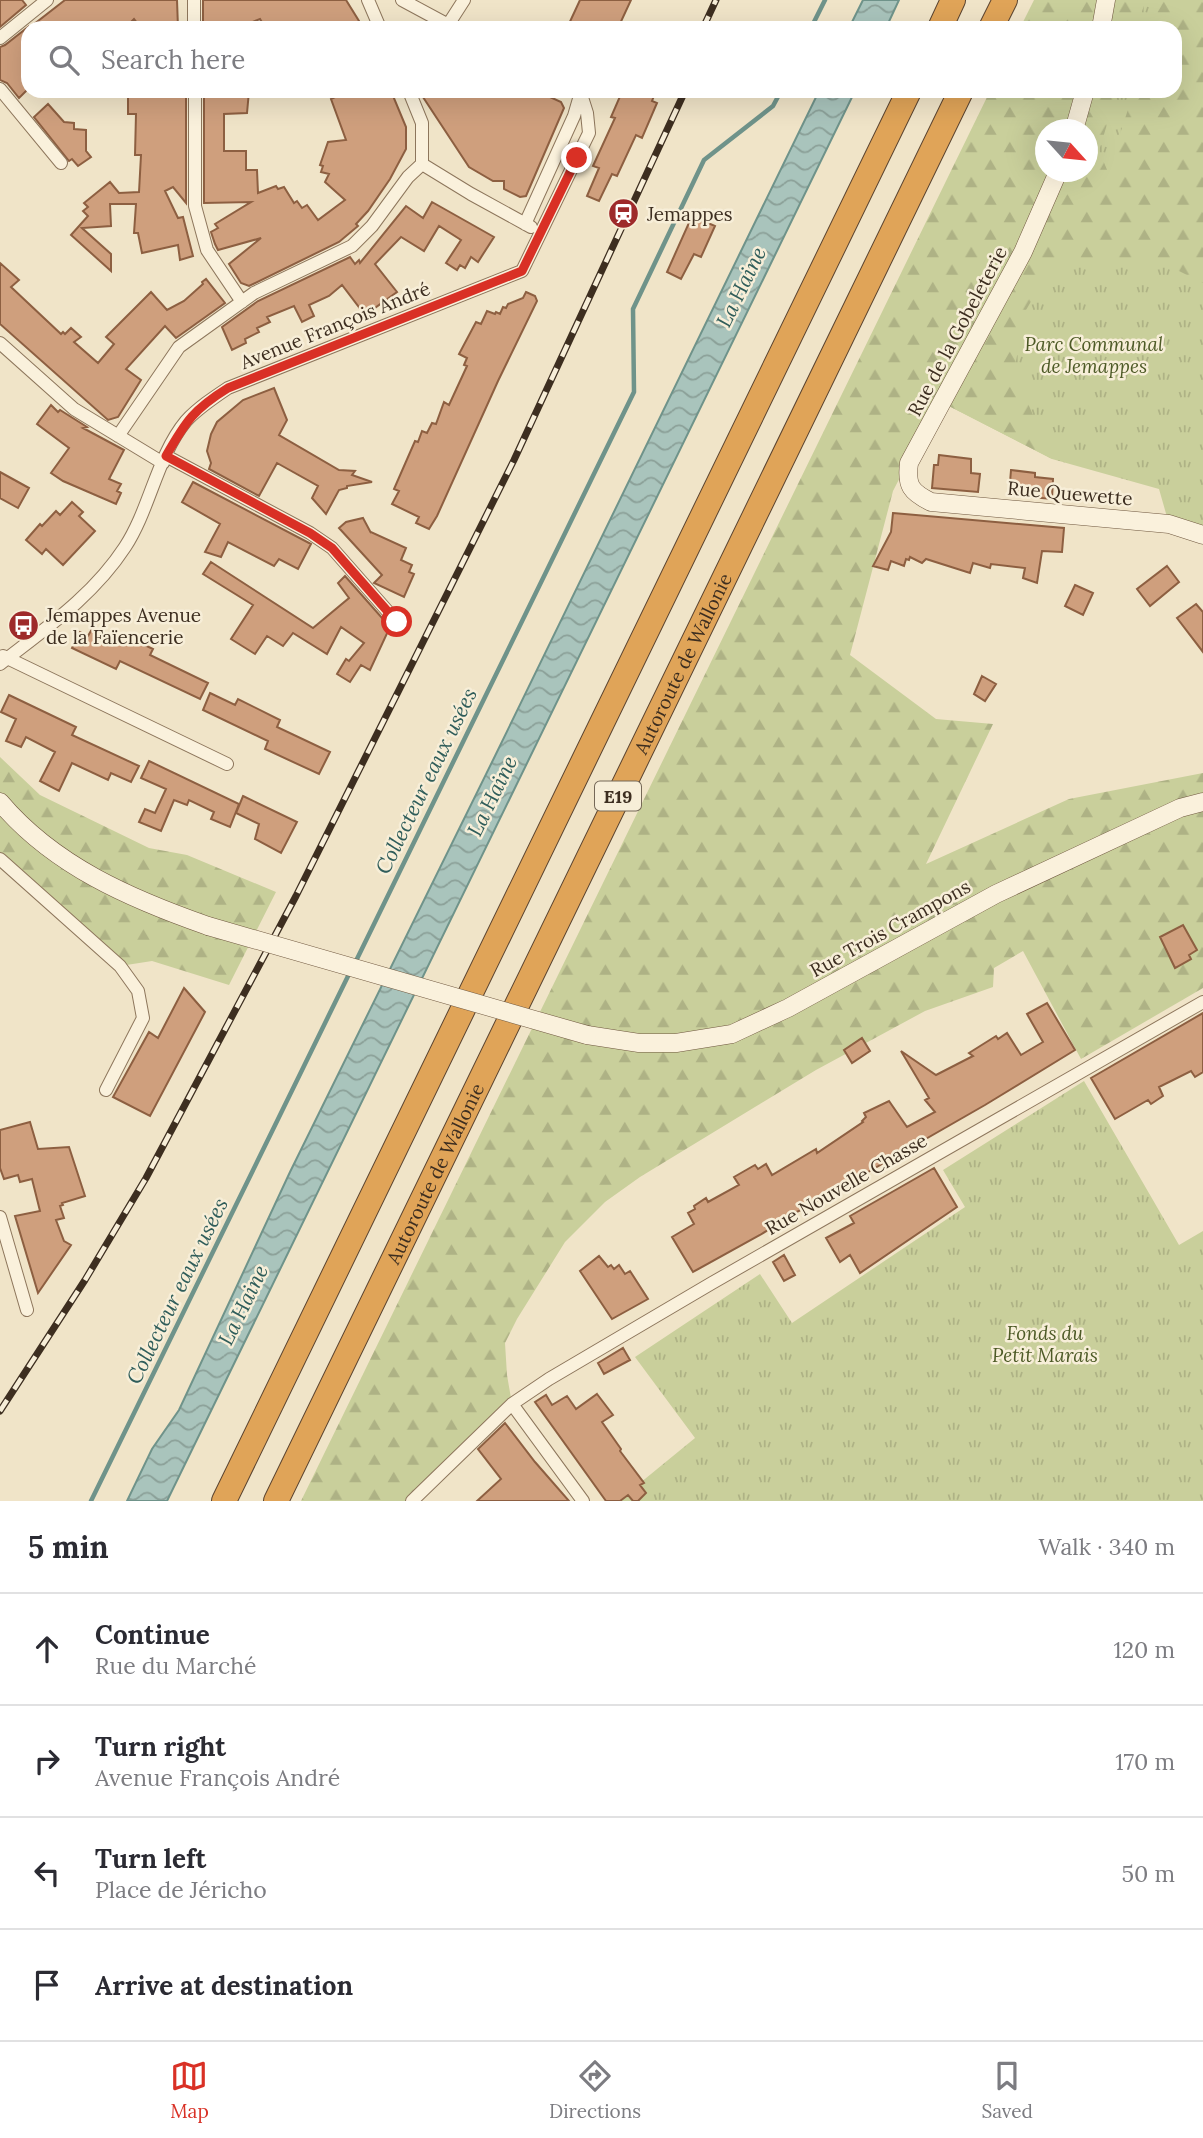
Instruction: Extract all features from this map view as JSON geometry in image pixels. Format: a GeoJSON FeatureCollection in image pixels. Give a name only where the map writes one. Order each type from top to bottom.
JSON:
{"type":"FeatureCollection","features":[{"type":"Feature","properties":{"kind":"highway"},"geometry":{"type":"LineString","coordinates":[[943,21],[953,0]]}},
{"type":"Feature","properties":{"kind":"highway"},"geometry":{"type":"LineString","coordinates":[[994,21],[1005,0]]}},
{"type":"Feature","properties":{"kind":"highway","name":"E19"},"geometry":{"type":"LineString","coordinates":[[224,1501],[906,98]]}},
{"type":"Feature","properties":{"kind":"highway","name":"Autoroute de Wallonie"},"geometry":{"type":"LineString","coordinates":[[276,1501],[958,98]]}},
{"type":"Feature","properties":{"kind":"street"},"geometry":{"type":"LineString","coordinates":[[0,38],[47,0]]}},
{"type":"Feature","properties":{"kind":"street"},"geometry":{"type":"LineString","coordinates":[[194,0],[194,21]]}},
{"type":"Feature","properties":{"kind":"street"},"geometry":{"type":"LineString","coordinates":[[368,0],[377,21]]}},
{"type":"Feature","properties":{"kind":"street"},"geometry":{"type":"LineString","coordinates":[[402,0],[439,21]]}},
{"type":"Feature","properties":{"kind":"street"},"geometry":{"type":"LineString","coordinates":[[452,21],[464,0]]}},
{"type":"Feature","properties":{"kind":"street"},"geometry":{"type":"LineString","coordinates":[[1102,21],[1106,0]]}},
{"type":"Feature","properties":{"kind":"street"},"geometry":{"type":"LineString","coordinates":[[0,89],[61,163]]}},
{"type":"Feature","properties":{"kind":"street"},"geometry":{"type":"LineString","coordinates":[[195,98],[195,206],[207,250],[242,302]]}},
{"type":"Feature","properties":{"kind":"street"},"geometry":{"type":"LineString","coordinates":[[118,436],[179,347],[254,293],[352,246],[372,226],[408,177],[422,164],[422,123],[412,98]]}},
{"type":"Feature","properties":{"kind":"street"},"geometry":{"type":"LineString","coordinates":[[525,224],[574,116],[579,98]]}},
{"type":"Feature","properties":{"kind":"street"},"geometry":{"type":"LineString","coordinates":[[422,164],[541,232],[589,133],[583,98]]}},
{"type":"Feature","properties":{"kind":"street"},"geometry":{"type":"LineString","coordinates":[[1077,119],[1082,98]]}},
{"type":"Feature","properties":{"kind":"street","name":"Rue de la Gobeleterie"},"geometry":{"type":"LineString","coordinates":[[931,502],[911,488],[907,477],[909,463],[1023,252],[1054,182]]}},
{"type":"Feature","properties":{"kind":"street","name":"Avenue François André"},"geometry":{"type":"LineString","coordinates":[[2,659],[47,629],[101,580],[127,546],[164,459],[185,423],[210,399],[228,388],[522,271],[541,232]]}},
{"type":"Feature","properties":{"kind":"street"},"geometry":{"type":"LineString","coordinates":[[0,343],[74,409],[118,436],[310,533],[332,548],[397,622]]}},
{"type":"Feature","properties":{"kind":"street","name":"Rue Quewette"},"geometry":{"type":"LineString","coordinates":[[931,502],[1169,524],[1203,535]]}},
{"type":"Feature","properties":{"kind":"street"},"geometry":{"type":"LineString","coordinates":[[2,659],[227,764]]}},
{"type":"Feature","properties":{"kind":"street","name":"Rue Trois Crampons"},"geometry":{"type":"LineString","coordinates":[[0,802],[37,838],[105,884],[139,901],[208,926],[587,1035],[639,1043],[676,1043],[732,1034],[788,1008],[996,894],[1180,808],[1203,802]]}},
{"type":"Feature","properties":{"kind":"street"},"geometry":{"type":"LineString","coordinates":[[0,859],[120,966],[138,991],[143,1018],[106,1090]]}},
{"type":"Feature","properties":{"kind":"street","name":"Rue Nouvelle Chasse"},"geometry":{"type":"LineString","coordinates":[[412,1501],[512,1404],[549,1379],[1203,1002]]}},
{"type":"Feature","properties":{"kind":"street"},"geometry":{"type":"LineString","coordinates":[[0,1217],[27,1310]]}},
{"type":"Feature","properties":{"kind":"street"},"geometry":{"type":"LineString","coordinates":[[512,1404],[583,1501]]}},
{"type":"Feature","properties":{"kind":"green space"},"geometry":{"type":"Polygon","coordinates":[[[1034,0],[1106,0],[1102,21],[1024,21],[1034,0]]]}},
{"type":"Feature","properties":{"kind":"green space","name":"Parc Communal de Jemappes"},"geometry":{"type":"Polygon","coordinates":[[[1110,0],[1203,0],[1203,535],[1169,524],[1159,489],[1052,459],[943,403],[1082,182],[1098,182],[1098,119],[1088,119],[1088,98],[1182,98],[1182,21],[1106,21],[1110,0]]]}},
{"type":"Feature","properties":{"kind":"green space"},"geometry":{"type":"Polygon","coordinates":[[[1110,0],[1146,0],[1138,21],[1106,21],[1110,0]]]}},
{"type":"Feature","properties":{"kind":"green space"},"geometry":{"type":"Polygon","coordinates":[[[1150,0],[1203,0],[1203,283],[1171,267],[1070,258],[1046,276],[1026,310],[1014,371],[1052,459],[943,403],[1057,182],[1098,182],[1098,119],[1081,119],[1086,98],[1115,98],[1099,151],[1111,179],[1120,134],[1132,98],[1182,98],[1182,21],[1151,21],[1150,0]]]}},
{"type":"Feature","properties":{"kind":"green space"},"geometry":{"type":"Polygon","coordinates":[[[987,98],[1083,98],[1077,119],[1035,119],[1035,182],[1053,182],[893,491],[850,655],[936,719],[993,724],[926,864],[1069,799],[1203,773],[1203,988],[1081,1059],[1023,951],[994,968],[993,987],[925,1011],[816,1070],[640,1177],[605,1202],[565,1242],[517,1319],[505,1343],[512,1404],[412,1501],[301,1501],[987,98]]]}},
{"type":"Feature","properties":{"kind":"green space"},"geometry":{"type":"Polygon","coordinates":[[[0,757],[40,795],[149,848],[187,855],[276,892],[229,985],[152,961],[120,966],[0,859],[0,757]]]}},
{"type":"Feature","properties":{"kind":"green space","name":"Fonds du Petit Marais"},"geometry":{"type":"Polygon","coordinates":[[[1084,1081],[1179,1245],[1203,1231],[1203,1501],[618,1501],[695,1438],[635,1357],[760,1274],[792,1323],[965,1207],[943,1170],[1084,1081]]]}},
{"type":"Feature","properties":{"kind":"water"},"geometry":{"type":"Polygon","coordinates":[[[863,0],[899,0],[889,21],[852,21],[863,0]]]}},
{"type":"Feature","properties":{"kind":"water","name":"La Haine"},"geometry":{"type":"Polygon","coordinates":[[[816,98],[852,98],[167,1501],[127,1501],[152,1449],[179,1410],[290,1172],[816,98]]]}},
{"type":"Feature","properties":{"kind":"building"},"geometry":{"type":"Polygon","coordinates":[[[0,0],[22,0],[26,5],[0,27],[0,0]]]}},
{"type":"Feature","properties":{"kind":"building"},"geometry":{"type":"Polygon","coordinates":[[[65,0],[177,0],[178,21],[38,21],[65,0]]]}},
{"type":"Feature","properties":{"kind":"building"},"geometry":{"type":"Polygon","coordinates":[[[203,0],[346,0],[359,21],[260,19],[203,21],[203,0]]]}},
{"type":"Feature","properties":{"kind":"building"},"geometry":{"type":"Polygon","coordinates":[[[580,0],[631,0],[621,21],[570,21],[580,0]]]}},
{"type":"Feature","properties":{"kind":"building"},"geometry":{"type":"Polygon","coordinates":[[[21,32],[19,98],[7,83],[0,80],[0,47],[21,32]]]}},
{"type":"Feature","properties":{"kind":"building"},"geometry":{"type":"Polygon","coordinates":[[[128,98],[186,98],[186,203],[173,187],[165,191],[178,218],[183,217],[193,256],[180,260],[178,245],[142,253],[138,233],[134,233],[136,204],[110,204],[111,226],[82,228],[111,254],[111,271],[71,235],[88,216],[83,211],[88,207],[84,203],[110,182],[119,193],[139,192],[141,155],[135,155],[136,114],[128,114],[128,98]]]}},
{"type":"Feature","properties":{"kind":"building"},"geometry":{"type":"Polygon","coordinates":[[[204,98],[248,98],[247,113],[224,114],[224,151],[246,151],[246,170],[257,170],[258,193],[276,186],[278,189],[284,187],[294,203],[297,201],[302,208],[307,205],[318,220],[345,200],[325,182],[329,174],[321,172],[323,166],[320,165],[328,142],[346,140],[331,99],[394,98],[406,127],[406,149],[390,179],[356,224],[358,226],[339,242],[249,286],[241,283],[229,264],[261,238],[218,250],[211,232],[218,228],[215,224],[251,202],[204,203],[204,98]]]}},
{"type":"Feature","properties":{"kind":"building"},"geometry":{"type":"Polygon","coordinates":[[[424,98],[552,98],[561,102],[564,108],[526,196],[520,197],[504,189],[504,181],[493,181],[469,167],[424,98]]]}},
{"type":"Feature","properties":{"kind":"building"},"geometry":{"type":"Polygon","coordinates":[[[619,98],[653,98],[652,101],[657,103],[642,138],[636,135],[617,176],[612,174],[599,201],[587,196],[599,168],[593,166],[615,118],[611,117],[619,98]]]}},
{"type":"Feature","properties":{"kind":"building"},"geometry":{"type":"Polygon","coordinates":[[[48,104],[64,122],[74,123],[74,129],[86,130],[86,151],[91,157],[78,166],[72,159],[69,161],[34,117],[48,104]]]}},
{"type":"Feature","properties":{"kind":"building"},"geometry":{"type":"Polygon","coordinates":[[[432,202],[494,237],[478,262],[471,257],[465,268],[460,265],[457,270],[446,263],[461,240],[439,226],[424,251],[401,237],[375,264],[397,292],[365,315],[342,285],[329,296],[309,305],[314,316],[302,322],[294,306],[267,317],[270,322],[257,328],[259,332],[232,350],[222,327],[258,301],[350,257],[355,264],[359,260],[360,263],[406,206],[423,218],[432,202]]]}},
{"type":"Feature","properties":{"kind":"building"},"geometry":{"type":"Polygon","coordinates":[[[692,216],[715,226],[701,257],[694,254],[681,279],[667,272],[692,216]]]}},
{"type":"Feature","properties":{"kind":"building"},"geometry":{"type":"Polygon","coordinates":[[[0,263],[19,280],[11,287],[61,334],[71,328],[81,337],[74,342],[98,363],[114,344],[106,337],[151,292],[167,310],[184,301],[206,279],[225,303],[176,338],[165,326],[126,369],[141,380],[118,417],[108,420],[0,324],[0,263]]]}},
{"type":"Feature","properties":{"kind":"building"},"geometry":{"type":"Polygon","coordinates":[[[526,292],[535,296],[537,301],[429,529],[416,523],[419,517],[392,504],[399,491],[394,489],[415,441],[418,442],[422,431],[427,433],[432,423],[436,424],[444,402],[449,405],[467,366],[464,365],[467,358],[459,354],[476,322],[481,324],[487,311],[500,314],[503,307],[506,308],[508,304],[523,298],[526,292]]]}},
{"type":"Feature","properties":{"kind":"building"},"geometry":{"type":"Polygon","coordinates":[[[274,388],[287,420],[279,435],[339,470],[355,471],[352,475],[372,482],[339,490],[326,514],[312,498],[318,486],[277,463],[259,496],[209,469],[211,463],[207,451],[217,422],[243,400],[274,388]]]}},
{"type":"Feature","properties":{"kind":"building"},"geometry":{"type":"Polygon","coordinates":[[[51,405],[58,412],[60,410],[87,427],[83,428],[124,450],[109,479],[121,484],[117,491],[121,493],[116,504],[51,473],[69,448],[37,424],[51,405]]]}},
{"type":"Feature","properties":{"kind":"building"},"geometry":{"type":"Polygon","coordinates":[[[939,455],[971,459],[971,473],[980,474],[978,492],[932,488],[934,465],[938,465],[939,455]]]}},
{"type":"Feature","properties":{"kind":"building"},"geometry":{"type":"Polygon","coordinates":[[[1011,470],[1053,479],[1052,499],[1009,495],[1011,470]]]}},
{"type":"Feature","properties":{"kind":"building"},"geometry":{"type":"Polygon","coordinates":[[[0,472],[29,488],[18,508],[0,498],[0,472]]]}},
{"type":"Feature","properties":{"kind":"building"},"geometry":{"type":"Polygon","coordinates":[[[193,482],[311,544],[298,569],[279,559],[274,566],[228,542],[221,557],[205,552],[220,524],[182,502],[193,482]]]}},
{"type":"Feature","properties":{"kind":"building"},"geometry":{"type":"Polygon","coordinates":[[[72,502],[83,512],[79,516],[95,531],[63,565],[46,549],[42,554],[26,540],[40,524],[42,526],[56,511],[60,515],[72,502]]]}},
{"type":"Feature","properties":{"kind":"building"},"geometry":{"type":"Polygon","coordinates":[[[893,513],[1064,528],[1062,552],[1042,551],[1037,583],[1023,578],[1025,568],[991,564],[990,568],[973,563],[970,573],[926,559],[922,563],[910,557],[909,560],[906,559],[904,566],[891,561],[888,570],[873,566],[891,532],[893,513]]]}},
{"type":"Feature","properties":{"kind":"building"},"geometry":{"type":"Polygon","coordinates":[[[363,518],[371,533],[406,548],[401,560],[412,565],[409,572],[414,574],[404,597],[374,583],[382,575],[339,528],[346,522],[363,518]]]}},
{"type":"Feature","properties":{"kind":"building"},"geometry":{"type":"Polygon","coordinates":[[[211,562],[313,628],[349,598],[338,583],[345,576],[390,627],[370,670],[361,665],[350,682],[337,674],[346,659],[349,661],[364,643],[341,627],[327,654],[293,633],[283,646],[267,636],[255,654],[231,639],[253,605],[203,574],[211,562]]]}},
{"type":"Feature","properties":{"kind":"building"},"geometry":{"type":"Polygon","coordinates":[[[1167,566],[1179,582],[1150,606],[1137,589],[1167,566]]]}},
{"type":"Feature","properties":{"kind":"building"},"geometry":{"type":"Polygon","coordinates":[[[1075,585],[1093,593],[1083,615],[1065,606],[1075,585]]]}},
{"type":"Feature","properties":{"kind":"building"},"geometry":{"type":"Polygon","coordinates":[[[1196,604],[1203,612],[1203,652],[1177,618],[1196,604]]]}},
{"type":"Feature","properties":{"kind":"building"},"geometry":{"type":"Polygon","coordinates":[[[92,629],[126,645],[130,638],[153,649],[150,655],[208,683],[200,699],[120,661],[116,669],[72,648],[80,632],[88,636],[92,629]]]}},
{"type":"Feature","properties":{"kind":"building"},"geometry":{"type":"Polygon","coordinates":[[[982,676],[996,684],[985,701],[974,694],[982,676]]]}},
{"type":"Feature","properties":{"kind":"building"},"geometry":{"type":"Polygon","coordinates":[[[210,693],[235,705],[238,699],[280,720],[277,727],[330,752],[319,774],[265,749],[268,741],[203,710],[210,693]]]}},
{"type":"Feature","properties":{"kind":"building"},"geometry":{"type":"Polygon","coordinates":[[[9,695],[76,727],[72,735],[139,766],[131,782],[111,773],[108,780],[72,763],[59,791],[40,781],[55,752],[26,737],[21,747],[6,741],[16,719],[1,712],[9,695]]]}},
{"type":"Feature","properties":{"kind":"building"},"geometry":{"type":"Polygon","coordinates":[[[149,761],[239,804],[230,827],[211,819],[214,812],[189,800],[187,805],[174,800],[161,831],[139,822],[145,809],[155,813],[166,789],[141,778],[149,761]]]}},
{"type":"Feature","properties":{"kind":"building"},"geometry":{"type":"Polygon","coordinates":[[[243,796],[297,822],[281,853],[255,839],[259,824],[236,813],[243,796]]]}},
{"type":"Feature","properties":{"kind":"building"},"geometry":{"type":"Polygon","coordinates":[[[1183,925],[1197,950],[1189,955],[1191,959],[1175,968],[1160,937],[1183,925]]]}},
{"type":"Feature","properties":{"kind":"building"},"geometry":{"type":"Polygon","coordinates":[[[184,988],[205,1012],[150,1116],[113,1097],[149,1032],[158,1038],[184,988]]]}},
{"type":"Feature","properties":{"kind":"building"},"geometry":{"type":"Polygon","coordinates":[[[1047,1003],[1075,1050],[985,1105],[693,1272],[672,1237],[694,1224],[688,1213],[695,1209],[694,1206],[706,1198],[708,1202],[739,1185],[734,1177],[755,1165],[758,1169],[766,1164],[772,1175],[816,1149],[817,1153],[863,1122],[866,1117],[864,1113],[889,1101],[907,1127],[935,1112],[925,1100],[929,1098],[901,1051],[936,1075],[973,1056],[969,1053],[996,1036],[998,1039],[1007,1033],[1021,1055],[1043,1042],[1027,1014],[1047,1003]]]}},
{"type":"Feature","properties":{"kind":"building"},"geometry":{"type":"Polygon","coordinates":[[[1203,1013],[1203,1072],[1195,1077],[1191,1071],[1159,1087],[1163,1096],[1151,1104],[1148,1100],[1115,1119],[1091,1078],[1203,1013]]]}},
{"type":"Feature","properties":{"kind":"building"},"geometry":{"type":"Polygon","coordinates":[[[862,1038],[870,1051],[852,1063],[844,1050],[862,1038]]]}},
{"type":"Feature","properties":{"kind":"building"},"geometry":{"type":"Polygon","coordinates":[[[30,1122],[38,1149],[69,1147],[85,1196],[60,1206],[64,1218],[56,1220],[64,1241],[71,1245],[38,1293],[15,1216],[40,1211],[32,1179],[20,1182],[18,1175],[4,1179],[0,1168],[0,1130],[30,1122]]]}},
{"type":"Feature","properties":{"kind":"building"},"geometry":{"type":"Polygon","coordinates":[[[934,1168],[957,1207],[860,1273],[850,1255],[840,1262],[826,1238],[854,1223],[850,1216],[934,1168]]]}},
{"type":"Feature","properties":{"kind":"building"},"geometry":{"type":"Polygon","coordinates":[[[784,1255],[795,1275],[784,1281],[773,1262],[784,1255]]]}},
{"type":"Feature","properties":{"kind":"building"},"geometry":{"type":"Polygon","coordinates":[[[599,1256],[608,1267],[611,1265],[614,1269],[619,1265],[625,1274],[630,1271],[648,1299],[612,1319],[580,1271],[599,1256]]]}},
{"type":"Feature","properties":{"kind":"building"},"geometry":{"type":"Polygon","coordinates":[[[623,1348],[630,1360],[604,1374],[598,1363],[623,1348]]]}},
{"type":"Feature","properties":{"kind":"building"},"geometry":{"type":"Polygon","coordinates":[[[597,1394],[613,1415],[602,1422],[644,1483],[640,1485],[646,1493],[638,1501],[633,1501],[628,1495],[620,1501],[606,1501],[535,1402],[546,1395],[552,1405],[567,1396],[576,1409],[597,1394]]]}},
{"type":"Feature","properties":{"kind":"building"},"geometry":{"type":"Polygon","coordinates":[[[505,1423],[569,1501],[477,1501],[501,1479],[478,1449],[505,1423]]]}},
{"type":"Feature","properties":{"kind":"waterway","name":"Collecteur eaux usées"},"geometry":{"type":"LineString","coordinates":[[814,21],[825,0]]}},
{"type":"Feature","properties":{"kind":"waterway","name":"Collecteur eaux usées"},"geometry":{"type":"LineString","coordinates":[[355,963],[634,392],[633,309],[704,160],[773,106],[777,98]]}},
{"type":"Feature","properties":{"kind":"waterway","name":"Collecteur eaux usées"},"geometry":{"type":"LineString","coordinates":[[91,1501],[351,970]]}},
{"type":"Feature","properties":{"kind":"railway"},"geometry":{"type":"LineString","coordinates":[[706,21],[716,0]]}},
{"type":"Feature","properties":{"kind":"railway"},"geometry":{"type":"LineString","coordinates":[[0,1411],[85,1280],[146,1178],[296,896],[514,460],[682,98]]}},
{"type":"Feature","properties":{"kind":"place","name":"Jemappes"},"geometry":{"type":"Point","coordinates":[624,214]}},
{"type":"Feature","properties":{"kind":"place","name":"Jemappes Avenue de la Faïencerie"},"geometry":{"type":"Point","coordinates":[23,626]}},
{"type":"Feature","properties":{"kind":"route"},"geometry":{"type":"LineString","coordinates":[[397,622],[332,548],[310,533],[166,456],[185,423],[210,399],[228,388],[522,271],[577,158]]}}]}
